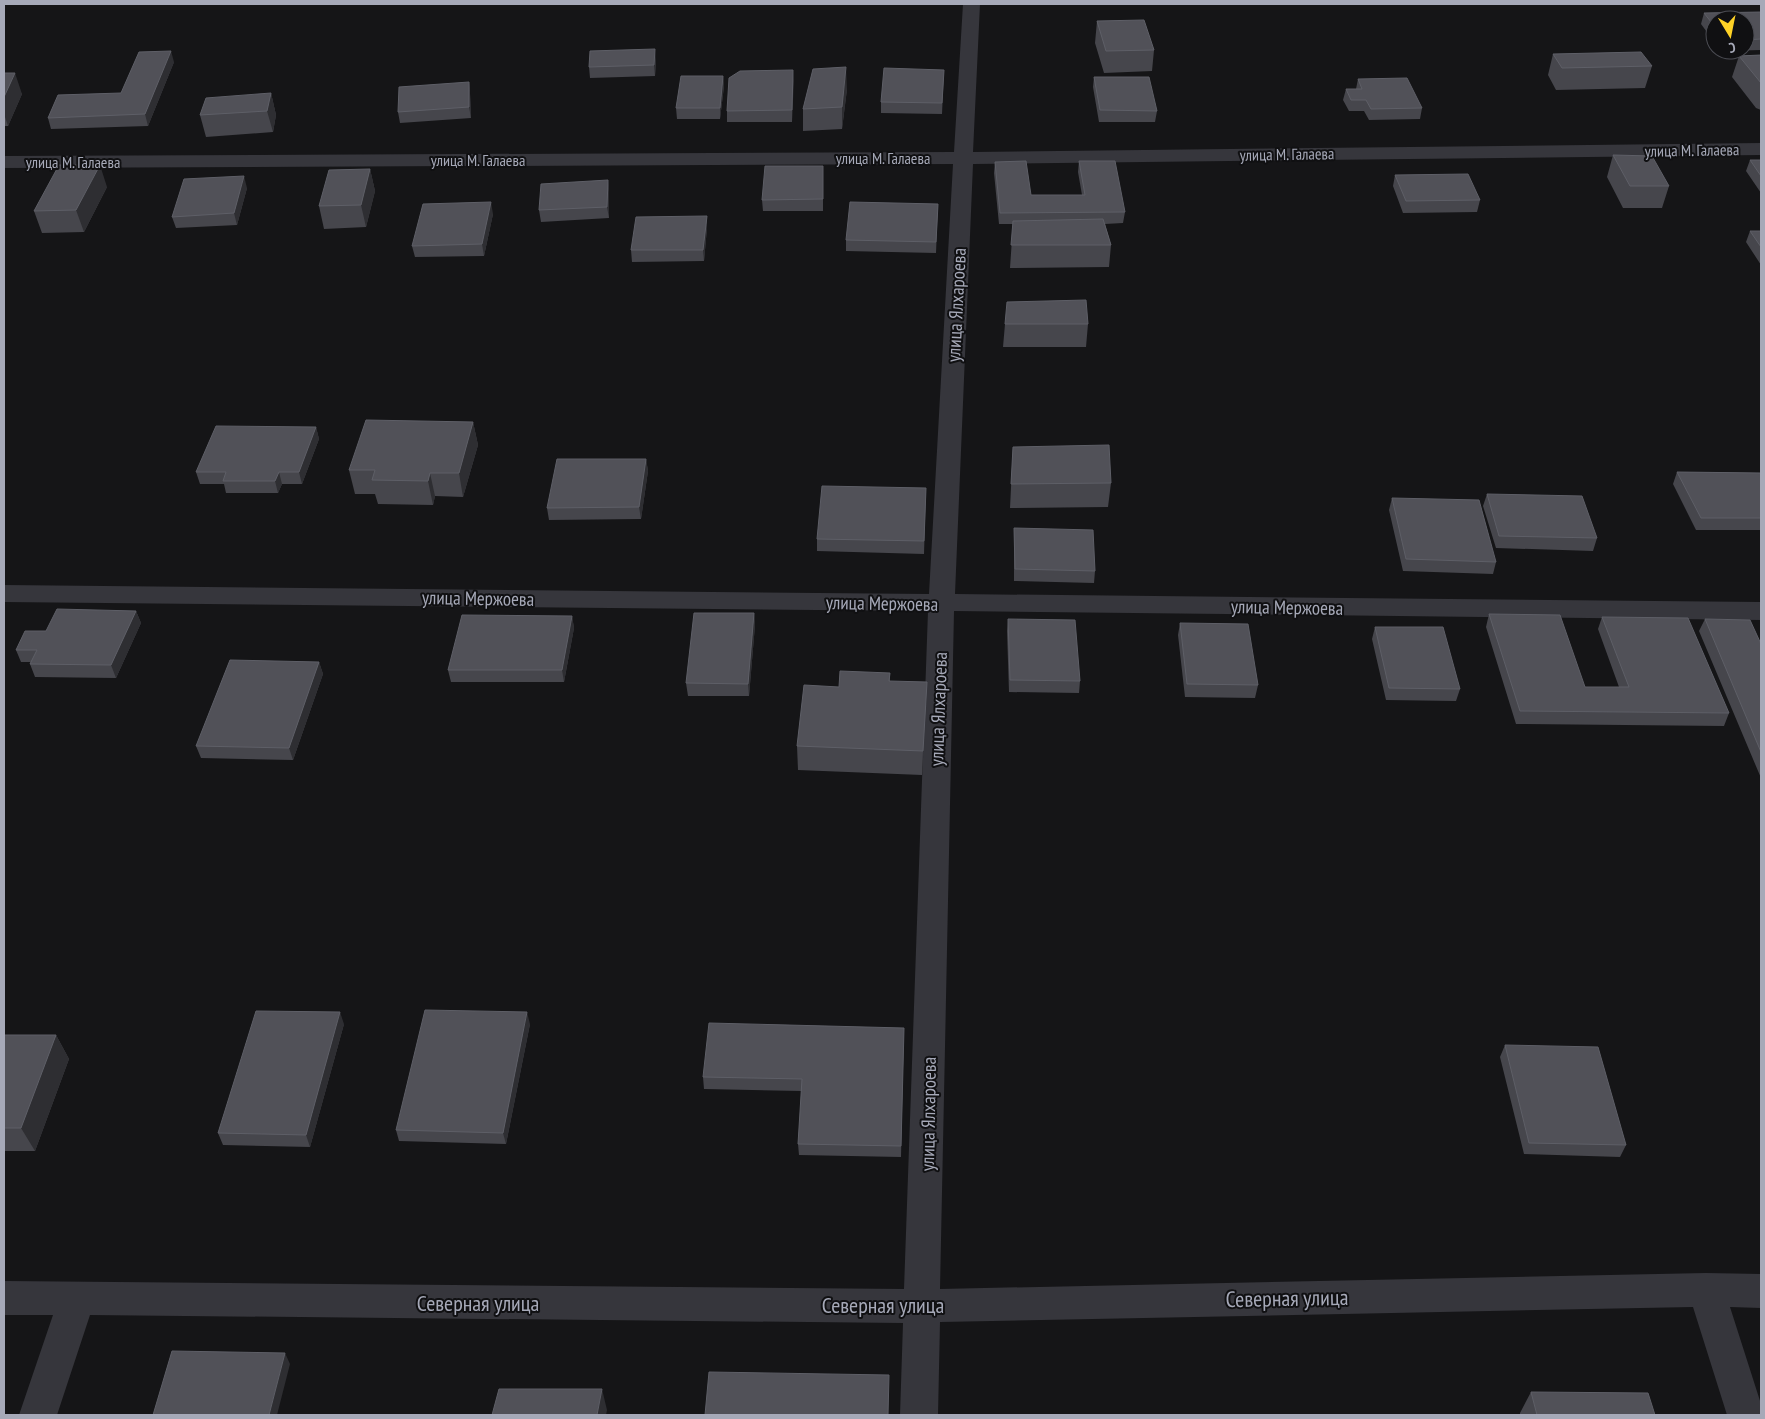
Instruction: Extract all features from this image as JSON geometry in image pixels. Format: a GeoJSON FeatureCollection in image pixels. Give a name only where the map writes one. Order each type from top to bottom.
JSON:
{"type":"FeatureCollection","features":[{"type":"Feature","properties":{"kind":"street","name":"улица Ялхароева"},"geometry":{"type":"LineString","coordinates":[[919,1415],[942,604],[971,4]]}},
{"type":"Feature","properties":{"kind":"street","name":"улица М. Галаева"},"geometry":{"type":"LineString","coordinates":[[4,162],[963,158],[1761,149]]}},
{"type":"Feature","properties":{"kind":"street","name":"улица Мержоева"},"geometry":{"type":"LineString","coordinates":[[4,593],[1761,611]]}},
{"type":"Feature","properties":{"kind":"street","name":"Северная улица"},"geometry":{"type":"LineString","coordinates":[[4,1298],[923,1306],[1706,1290],[1761,1291]]}},
{"type":"Feature","properties":{"kind":"street"},"geometry":{"type":"LineString","coordinates":[[1706,1290],[1746,1415]]}},
{"type":"Feature","properties":{"kind":"street"},"geometry":{"type":"LineString","coordinates":[[38,1415],[77,1299]]}},
{"type":"Feature","properties":{"kind":"building"},"geometry":{"type":"Polygon","coordinates":[[[1755,12],[1761,12],[1761,39],[1755,39],[1755,12]]]}},
{"type":"Feature","properties":{"kind":"building"},"geometry":{"type":"Polygon","coordinates":[[[1144,20],[1154,50],[1106,51],[1097,21],[1144,20]]]}},
{"type":"Feature","properties":{"kind":"building"},"geometry":{"type":"Polygon","coordinates":[[[655,49],[654,65],[589,67],[590,51],[655,49]]]}},
{"type":"Feature","properties":{"kind":"building"},"geometry":{"type":"Polygon","coordinates":[[[171,51],[145,114],[48,118],[58,95],[121,93],[139,52],[171,51]]]}},
{"type":"Feature","properties":{"kind":"building"},"geometry":{"type":"Polygon","coordinates":[[[1641,52],[1652,66],[1562,68],[1553,54],[1641,52]]]}},
{"type":"Feature","properties":{"kind":"building"},"geometry":{"type":"Polygon","coordinates":[[[1755,55],[1761,55],[1761,83],[1742,60],[1755,60],[1755,55]]]}},
{"type":"Feature","properties":{"kind":"building"},"geometry":{"type":"Polygon","coordinates":[[[846,67],[842,107],[803,109],[813,69],[846,67]]]}},
{"type":"Feature","properties":{"kind":"building"},"geometry":{"type":"Polygon","coordinates":[[[884,68],[944,70],[942,103],[881,102],[884,68]]]}},
{"type":"Feature","properties":{"kind":"building"},"geometry":{"type":"Polygon","coordinates":[[[793,70],[792,110],[727,111],[729,78],[740,71],[793,70]]]}},
{"type":"Feature","properties":{"kind":"building"},"geometry":{"type":"Polygon","coordinates":[[[4,73],[15,73],[4,97],[4,73]]]}},
{"type":"Feature","properties":{"kind":"building"},"geometry":{"type":"Polygon","coordinates":[[[681,76],[723,76],[720,108],[676,108],[681,76]]]}},
{"type":"Feature","properties":{"kind":"building"},"geometry":{"type":"Polygon","coordinates":[[[1094,77],[1149,77],[1157,111],[1100,110],[1094,77]]]}},
{"type":"Feature","properties":{"kind":"building"},"geometry":{"type":"Polygon","coordinates":[[[1407,78],[1422,108],[1371,109],[1366,100],[1351,100],[1346,89],[1362,89],[1358,79],[1407,78]]]}},
{"type":"Feature","properties":{"kind":"building"},"geometry":{"type":"Polygon","coordinates":[[[469,82],[469,107],[398,112],[399,87],[469,82]]]}},
{"type":"Feature","properties":{"kind":"building"},"geometry":{"type":"Polygon","coordinates":[[[271,93],[267,111],[200,115],[206,98],[271,93]]]}},
{"type":"Feature","properties":{"kind":"building"},"geometry":{"type":"Polygon","coordinates":[[[1613,155],[1652,156],[1669,186],[1630,186],[1613,155]]]}},
{"type":"Feature","properties":{"kind":"building"},"geometry":{"type":"Polygon","coordinates":[[[1750,160],[1761,160],[1761,176],[1750,160]]]}},
{"type":"Feature","properties":{"kind":"building"},"geometry":{"type":"Polygon","coordinates":[[[1026,161],[1031,195],[1085,195],[1079,161],[1115,161],[1125,212],[1000,213],[995,162],[1026,161]]]}},
{"type":"Feature","properties":{"kind":"building"},"geometry":{"type":"Polygon","coordinates":[[[59,165],[100,165],[76,210],[34,211],[59,165]]]}},
{"type":"Feature","properties":{"kind":"building"},"geometry":{"type":"Polygon","coordinates":[[[765,166],[823,166],[823,199],[762,200],[765,166]]]}},
{"type":"Feature","properties":{"kind":"building"},"geometry":{"type":"Polygon","coordinates":[[[370,169],[361,205],[319,206],[329,170],[370,169]]]}},
{"type":"Feature","properties":{"kind":"building"},"geometry":{"type":"Polygon","coordinates":[[[1468,174],[1480,200],[1406,201],[1395,175],[1468,174]]]}},
{"type":"Feature","properties":{"kind":"building"},"geometry":{"type":"Polygon","coordinates":[[[244,176],[234,213],[172,217],[184,179],[244,176]]]}},
{"type":"Feature","properties":{"kind":"building"},"geometry":{"type":"Polygon","coordinates":[[[608,180],[607,207],[539,210],[541,184],[608,180]]]}},
{"type":"Feature","properties":{"kind":"building"},"geometry":{"type":"Polygon","coordinates":[[[491,202],[482,244],[412,246],[423,204],[491,202]]]}},
{"type":"Feature","properties":{"kind":"building"},"geometry":{"type":"Polygon","coordinates":[[[850,202],[938,204],[936,242],[846,240],[850,202]]]}},
{"type":"Feature","properties":{"kind":"building"},"geometry":{"type":"Polygon","coordinates":[[[707,216],[703,250],[631,250],[636,217],[707,216]]]}},
{"type":"Feature","properties":{"kind":"building"},"geometry":{"type":"Polygon","coordinates":[[[1103,219],[1111,245],[1011,245],[1013,221],[1103,219]]]}},
{"type":"Feature","properties":{"kind":"building"},"geometry":{"type":"Polygon","coordinates":[[[1750,231],[1761,231],[1761,247],[1750,231]]]}},
{"type":"Feature","properties":{"kind":"building"},"geometry":{"type":"Polygon","coordinates":[[[1086,300],[1088,324],[1005,324],[1007,302],[1086,300]]]}},
{"type":"Feature","properties":{"kind":"building"},"geometry":{"type":"Polygon","coordinates":[[[366,420],[473,422],[459,473],[430,473],[428,481],[372,480],[375,470],[349,470],[366,420]]]}},
{"type":"Feature","properties":{"kind":"building"},"geometry":{"type":"Polygon","coordinates":[[[216,426],[316,427],[299,472],[279,472],[275,481],[223,481],[226,472],[196,472],[216,426]]]}},
{"type":"Feature","properties":{"kind":"building"},"geometry":{"type":"Polygon","coordinates":[[[1109,445],[1111,483],[1011,484],[1013,447],[1109,445]]]}},
{"type":"Feature","properties":{"kind":"building"},"geometry":{"type":"Polygon","coordinates":[[[557,459],[646,459],[639,507],[547,508],[557,459]]]}},
{"type":"Feature","properties":{"kind":"building"},"geometry":{"type":"Polygon","coordinates":[[[1677,472],[1761,473],[1761,518],[1701,518],[1677,472]]]}},
{"type":"Feature","properties":{"kind":"building"},"geometry":{"type":"Polygon","coordinates":[[[822,486],[926,488],[924,541],[817,539],[822,486]]]}},
{"type":"Feature","properties":{"kind":"building"},"geometry":{"type":"Polygon","coordinates":[[[1487,494],[1582,496],[1597,538],[1499,536],[1487,494]]]}},
{"type":"Feature","properties":{"kind":"building"},"geometry":{"type":"Polygon","coordinates":[[[1392,498],[1479,500],[1496,562],[1406,559],[1392,498]]]}},
{"type":"Feature","properties":{"kind":"building"},"geometry":{"type":"Polygon","coordinates":[[[1014,528],[1093,530],[1095,571],[1015,569],[1014,528]]]}},
{"type":"Feature","properties":{"kind":"building"},"geometry":{"type":"Polygon","coordinates":[[[57,609],[136,611],[111,665],[30,664],[37,650],[16,650],[25,631],[46,631],[57,609]]]}},
{"type":"Feature","properties":{"kind":"building"},"geometry":{"type":"Polygon","coordinates":[[[694,613],[754,613],[748,684],[686,683],[694,613]]]}},
{"type":"Feature","properties":{"kind":"building"},"geometry":{"type":"Polygon","coordinates":[[[1489,614],[1560,615],[1585,687],[1629,687],[1602,617],[1688,618],[1729,713],[1520,711],[1489,614]]]}},
{"type":"Feature","properties":{"kind":"building"},"geometry":{"type":"Polygon","coordinates":[[[462,615],[572,616],[562,670],[448,670],[462,615]]]}},
{"type":"Feature","properties":{"kind":"building"},"geometry":{"type":"Polygon","coordinates":[[[1008,619],[1075,620],[1080,681],[1010,680],[1008,619]]]}},
{"type":"Feature","properties":{"kind":"building"},"geometry":{"type":"Polygon","coordinates":[[[1705,619],[1750,620],[1761,644],[1761,752],[1705,619]]]}},
{"type":"Feature","properties":{"kind":"building"},"geometry":{"type":"Polygon","coordinates":[[[1180,623],[1248,624],[1258,685],[1187,684],[1180,623]]]}},
{"type":"Feature","properties":{"kind":"building"},"geometry":{"type":"Polygon","coordinates":[[[1375,627],[1443,627],[1460,689],[1389,688],[1375,627]]]}},
{"type":"Feature","properties":{"kind":"building"},"geometry":{"type":"Polygon","coordinates":[[[230,660],[319,662],[289,748],[196,746],[230,660]]]}},
{"type":"Feature","properties":{"kind":"building"},"geometry":{"type":"Polygon","coordinates":[[[840,671],[890,673],[889,681],[927,682],[923,751],[797,746],[804,685],[839,687],[840,671]]]}},
{"type":"Feature","properties":{"kind":"building"},"geometry":{"type":"Polygon","coordinates":[[[425,1010],[527,1012],[503,1133],[396,1130],[425,1010]]]}},
{"type":"Feature","properties":{"kind":"building"},"geometry":{"type":"Polygon","coordinates":[[[256,1011],[340,1012],[306,1135],[218,1133],[256,1011]]]}},
{"type":"Feature","properties":{"kind":"building"},"geometry":{"type":"Polygon","coordinates":[[[709,1023],[904,1028],[901,1146],[798,1144],[802,1079],[703,1077],[709,1023]]]}},
{"type":"Feature","properties":{"kind":"building"},"geometry":{"type":"Polygon","coordinates":[[[4,1035],[56,1035],[21,1128],[4,1128],[4,1035]]]}},
{"type":"Feature","properties":{"kind":"building"},"geometry":{"type":"Polygon","coordinates":[[[1505,1045],[1598,1047],[1626,1145],[1529,1143],[1505,1045]]]}},
{"type":"Feature","properties":{"kind":"building"},"geometry":{"type":"Polygon","coordinates":[[[172,1351],[285,1353],[269,1415],[153,1415],[172,1351]]]}},
{"type":"Feature","properties":{"kind":"building"},"geometry":{"type":"Polygon","coordinates":[[[709,1372],[889,1375],[888,1415],[705,1415],[709,1372]]]}},
{"type":"Feature","properties":{"kind":"building"},"geometry":{"type":"Polygon","coordinates":[[[499,1389],[602,1389],[597,1415],[492,1415],[499,1389]]]}},
{"type":"Feature","properties":{"kind":"building"},"geometry":{"type":"Polygon","coordinates":[[[1531,1392],[1648,1393],[1655,1415],[1537,1415],[1531,1392]]]}}]}
